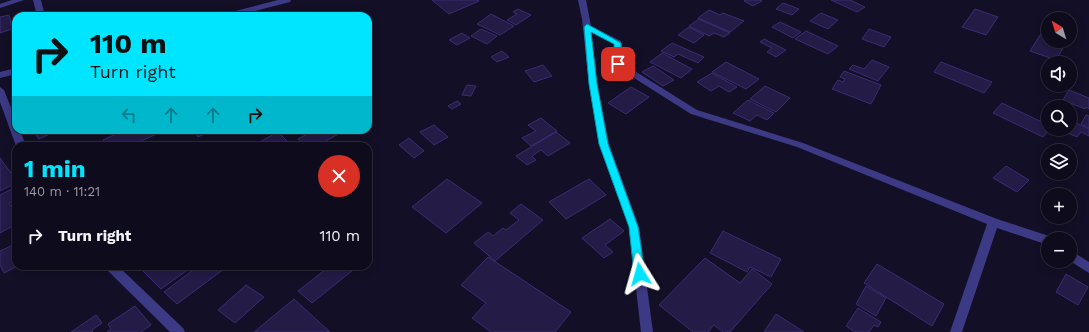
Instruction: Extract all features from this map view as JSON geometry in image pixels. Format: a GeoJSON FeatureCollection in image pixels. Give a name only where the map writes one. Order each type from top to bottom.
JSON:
{"type":"FeatureCollection","features":[{"type":"Feature","properties":{"kind":"street"},"geometry":{"type":"LineString","coordinates":[[0,6],[20,0]]}},
{"type":"Feature","properties":{"kind":"street"},"geometry":{"type":"LineString","coordinates":[[37,0],[40,12]]}},
{"type":"Feature","properties":{"kind":"street"},"geometry":{"type":"LineString","coordinates":[[242,12],[287,0]]}},
{"type":"Feature","properties":{"kind":"street"},"geometry":{"type":"LineString","coordinates":[[582,0],[587,27],[593,84],[604,144],[634,227],[647,332]]}},
{"type":"Feature","properties":{"kind":"street"},"geometry":{"type":"LineString","coordinates":[[587,27],[618,43],[618,64],[694,112],[800,146],[993,222],[1041,238]]}},
{"type":"Feature","properties":{"kind":"street"},"geometry":{"type":"LineString","coordinates":[[0,75],[12,72]]}},
{"type":"Feature","properties":{"kind":"street"},"geometry":{"type":"LineString","coordinates":[[0,90],[12,122]]}},
{"type":"Feature","properties":{"kind":"street"},"geometry":{"type":"LineString","coordinates":[[956,332],[993,222]]}},
{"type":"Feature","properties":{"kind":"street"},"geometry":{"type":"LineString","coordinates":[[1077,260],[1089,268]]}},
{"type":"Feature","properties":{"kind":"street"},"geometry":{"type":"LineString","coordinates":[[114,270],[179,332]]}},
{"type":"Feature","properties":{"kind":"building"},"geometry":{"type":"Polygon","coordinates":[[[432,0],[477,0],[479,1],[449,14],[432,0]]]}},
{"type":"Feature","properties":{"kind":"building"},"geometry":{"type":"Polygon","coordinates":[[[831,0],[850,0],[865,7],[857,12],[831,0]]]}},
{"type":"Feature","properties":{"kind":"building"},"geometry":{"type":"Polygon","coordinates":[[[744,1],[762,1],[753,6],[744,1]]]}},
{"type":"Feature","properties":{"kind":"building"},"geometry":{"type":"Polygon","coordinates":[[[783,3],[799,9],[792,15],[776,9],[783,3]]]}},
{"type":"Feature","properties":{"kind":"building"},"geometry":{"type":"Polygon","coordinates":[[[518,9],[531,15],[516,25],[507,20],[517,14],[513,12],[518,9]]]}},
{"type":"Feature","properties":{"kind":"building"},"geometry":{"type":"Polygon","coordinates":[[[975,9],[998,17],[986,35],[962,27],[975,9]]]}},
{"type":"Feature","properties":{"kind":"building"},"geometry":{"type":"Polygon","coordinates":[[[709,10],[720,15],[723,13],[744,21],[730,32],[698,18],[709,10]]]}},
{"type":"Feature","properties":{"kind":"building"},"geometry":{"type":"Polygon","coordinates":[[[821,13],[838,20],[828,29],[810,21],[821,13]]]}},
{"type":"Feature","properties":{"kind":"building"},"geometry":{"type":"Polygon","coordinates":[[[491,14],[514,26],[500,35],[477,24],[491,14]]]}},
{"type":"Feature","properties":{"kind":"building"},"geometry":{"type":"Polygon","coordinates":[[[9,15],[12,29],[0,33],[0,17],[9,15]]]}},
{"type":"Feature","properties":{"kind":"building"},"geometry":{"type":"Polygon","coordinates":[[[699,19],[730,33],[724,37],[714,33],[709,36],[689,26],[699,19]]]}},
{"type":"Feature","properties":{"kind":"building"},"geometry":{"type":"Polygon","coordinates":[[[780,22],[801,32],[793,38],[772,27],[780,22]]]}},
{"type":"Feature","properties":{"kind":"building"},"geometry":{"type":"Polygon","coordinates":[[[689,27],[704,35],[694,43],[678,35],[689,27]]]}},
{"type":"Feature","properties":{"kind":"building"},"geometry":{"type":"Polygon","coordinates":[[[481,29],[497,36],[487,44],[471,36],[481,29]]]}},
{"type":"Feature","properties":{"kind":"building"},"geometry":{"type":"Polygon","coordinates":[[[869,29],[891,37],[884,47],[862,39],[869,29]]]}},
{"type":"Feature","properties":{"kind":"building"},"geometry":{"type":"Polygon","coordinates":[[[806,31],[838,46],[828,54],[795,39],[806,31]]]}},
{"type":"Feature","properties":{"kind":"building"},"geometry":{"type":"Polygon","coordinates":[[[462,33],[470,38],[457,45],[449,40],[462,33]]]}},
{"type":"Feature","properties":{"kind":"building"},"geometry":{"type":"Polygon","coordinates":[[[1041,34],[1041,48],[1063,48],[1058,56],[1044,56],[1030,51],[1041,34]]]}},
{"type":"Feature","properties":{"kind":"building"},"geometry":{"type":"Polygon","coordinates":[[[764,39],[786,50],[776,57],[767,52],[772,48],[760,42],[764,39]]]}},
{"type":"Feature","properties":{"kind":"building"},"geometry":{"type":"Polygon","coordinates":[[[672,43],[704,57],[698,63],[678,54],[674,57],[661,51],[672,43]]]}},
{"type":"Feature","properties":{"kind":"building"},"geometry":{"type":"Polygon","coordinates":[[[502,51],[509,57],[497,62],[491,57],[502,51]]]}},
{"type":"Feature","properties":{"kind":"building"},"geometry":{"type":"Polygon","coordinates":[[[662,53],[692,69],[681,78],[650,62],[662,53]]]}},
{"type":"Feature","properties":{"kind":"building"},"geometry":{"type":"Polygon","coordinates":[[[872,60],[889,67],[878,81],[849,69],[853,65],[864,69],[872,60]]]}},
{"type":"Feature","properties":{"kind":"building"},"geometry":{"type":"Polygon","coordinates":[[[726,62],[759,79],[746,89],[712,72],[726,62]]]}},
{"type":"Feature","properties":{"kind":"building"},"geometry":{"type":"Polygon","coordinates":[[[941,62],[992,82],[984,93],[934,72],[941,62]]]}},
{"type":"Feature","properties":{"kind":"building"},"geometry":{"type":"Polygon","coordinates":[[[543,65],[552,76],[534,82],[525,71],[543,65]]]}},
{"type":"Feature","properties":{"kind":"building"},"geometry":{"type":"Polygon","coordinates":[[[653,66],[674,80],[663,86],[642,72],[653,66]]]}},
{"type":"Feature","properties":{"kind":"building"},"geometry":{"type":"Polygon","coordinates":[[[844,71],[881,85],[871,104],[832,89],[838,80],[843,82],[845,79],[840,77],[844,71]]]}},
{"type":"Feature","properties":{"kind":"building"},"geometry":{"type":"Polygon","coordinates":[[[712,73],[737,87],[729,92],[719,86],[711,91],[697,82],[712,73]]]}},
{"type":"Feature","properties":{"kind":"building"},"geometry":{"type":"Polygon","coordinates":[[[467,85],[476,86],[471,96],[462,95],[467,85]]]}},
{"type":"Feature","properties":{"kind":"building"},"geometry":{"type":"Polygon","coordinates":[[[765,86],[790,98],[776,112],[750,99],[765,86]]]}},
{"type":"Feature","properties":{"kind":"building"},"geometry":{"type":"Polygon","coordinates":[[[631,87],[649,97],[626,114],[608,103],[631,87]]]}},
{"type":"Feature","properties":{"kind":"building"},"geometry":{"type":"Polygon","coordinates":[[[1068,92],[1074,92],[1089,98],[1089,109],[1077,106],[1077,100],[1063,100],[1068,92]]]}},
{"type":"Feature","properties":{"kind":"building"},"geometry":{"type":"Polygon","coordinates":[[[748,100],[774,113],[767,120],[757,115],[750,121],[733,113],[748,100]]]}},
{"type":"Feature","properties":{"kind":"building"},"geometry":{"type":"Polygon","coordinates":[[[457,101],[461,104],[452,109],[448,106],[457,101]]]}},
{"type":"Feature","properties":{"kind":"building"},"geometry":{"type":"Polygon","coordinates":[[[1002,103],[1041,122],[1041,136],[1044,136],[1043,137],[993,113],[1002,103]]]}},
{"type":"Feature","properties":{"kind":"building"},"geometry":{"type":"Polygon","coordinates":[[[1086,115],[1089,116],[1089,128],[1081,124],[1086,115]]]}},
{"type":"Feature","properties":{"kind":"building"},"geometry":{"type":"Polygon","coordinates":[[[541,118],[557,131],[531,146],[522,138],[536,131],[528,125],[541,118]]]}},
{"type":"Feature","properties":{"kind":"building"},"geometry":{"type":"Polygon","coordinates":[[[1077,123],[1089,129],[1089,136],[1081,132],[1077,137],[1075,136],[1077,136],[1077,123]]]}},
{"type":"Feature","properties":{"kind":"building"},"geometry":{"type":"Polygon","coordinates":[[[434,125],[448,137],[434,145],[420,132],[434,125]]]}},
{"type":"Feature","properties":{"kind":"building"},"geometry":{"type":"Polygon","coordinates":[[[556,132],[570,143],[548,156],[541,150],[532,156],[536,160],[527,165],[516,156],[556,132]]]}},
{"type":"Feature","properties":{"kind":"building"},"geometry":{"type":"Polygon","coordinates":[[[35,134],[50,134],[39,139],[35,134]]]}},
{"type":"Feature","properties":{"kind":"building"},"geometry":{"type":"Polygon","coordinates":[[[116,134],[157,134],[139,142],[104,142],[103,140],[116,134]]]}},
{"type":"Feature","properties":{"kind":"building"},"geometry":{"type":"Polygon","coordinates":[[[196,134],[204,134],[198,137],[196,134]]]}},
{"type":"Feature","properties":{"kind":"building"},"geometry":{"type":"Polygon","coordinates":[[[274,134],[280,134],[288,142],[259,142],[274,134]]]}},
{"type":"Feature","properties":{"kind":"building"},"geometry":{"type":"Polygon","coordinates":[[[307,134],[338,134],[324,142],[301,142],[298,139],[307,134]]]}},
{"type":"Feature","properties":{"kind":"building"},"geometry":{"type":"Polygon","coordinates":[[[409,138],[424,151],[414,158],[399,145],[409,138]]]}},
{"type":"Feature","properties":{"kind":"building"},"geometry":{"type":"Polygon","coordinates":[[[0,158],[12,174],[12,185],[0,191],[0,158]]]}},
{"type":"Feature","properties":{"kind":"building"},"geometry":{"type":"Polygon","coordinates":[[[1006,166],[1029,180],[1017,192],[993,178],[1006,166]]]}},
{"type":"Feature","properties":{"kind":"building"},"geometry":{"type":"Polygon","coordinates":[[[447,179],[482,203],[446,233],[412,207],[447,179]]]}},
{"type":"Feature","properties":{"kind":"building"},"geometry":{"type":"Polygon","coordinates":[[[589,179],[606,195],[566,219],[549,202],[589,179]]]}},
{"type":"Feature","properties":{"kind":"building"},"geometry":{"type":"Polygon","coordinates":[[[12,189],[12,201],[9,203],[12,208],[12,226],[0,233],[0,195],[12,189]]]}},
{"type":"Feature","properties":{"kind":"building"},"geometry":{"type":"Polygon","coordinates":[[[521,204],[543,220],[495,261],[474,243],[488,232],[493,236],[503,228],[506,230],[519,220],[510,213],[521,204]]]}},
{"type":"Feature","properties":{"kind":"building"},"geometry":{"type":"Polygon","coordinates":[[[610,219],[624,231],[605,245],[613,252],[604,258],[582,238],[610,219]]]}},
{"type":"Feature","properties":{"kind":"building"},"geometry":{"type":"Polygon","coordinates":[[[723,231],[781,259],[771,277],[750,267],[747,272],[710,253],[723,231]]]}},
{"type":"Feature","properties":{"kind":"building"},"geometry":{"type":"Polygon","coordinates":[[[12,245],[12,269],[4,273],[0,265],[0,251],[12,245]]]}},
{"type":"Feature","properties":{"kind":"building"},"geometry":{"type":"Polygon","coordinates":[[[488,257],[571,312],[555,332],[491,332],[472,318],[486,303],[461,285],[488,257]]]}},
{"type":"Feature","properties":{"kind":"building"},"geometry":{"type":"Polygon","coordinates":[[[705,258],[740,283],[752,269],[772,284],[730,332],[723,332],[714,325],[708,332],[693,332],[659,305],[705,258]]]}},
{"type":"Feature","properties":{"kind":"building"},"geometry":{"type":"Polygon","coordinates":[[[877,264],[944,304],[932,326],[864,283],[877,264]]]}},
{"type":"Feature","properties":{"kind":"building"},"geometry":{"type":"Polygon","coordinates":[[[142,270],[187,270],[161,289],[142,270]]]}},
{"type":"Feature","properties":{"kind":"building"},"geometry":{"type":"Polygon","coordinates":[[[193,270],[223,270],[177,304],[164,292],[193,270]]]}},
{"type":"Feature","properties":{"kind":"building"},"geometry":{"type":"Polygon","coordinates":[[[325,270],[353,270],[312,303],[298,291],[325,270]]]}},
{"type":"Feature","properties":{"kind":"building"},"geometry":{"type":"Polygon","coordinates":[[[1066,274],[1088,287],[1078,305],[1056,292],[1066,274]]]}},
{"type":"Feature","properties":{"kind":"building"},"geometry":{"type":"Polygon","coordinates":[[[246,285],[264,297],[235,323],[218,310],[246,285]]]}},
{"type":"Feature","properties":{"kind":"building"},"geometry":{"type":"Polygon","coordinates":[[[866,286],[886,298],[876,316],[856,304],[866,286]]]}},
{"type":"Feature","properties":{"kind":"building"},"geometry":{"type":"Polygon","coordinates":[[[294,299],[330,332],[254,332],[294,299]]]}},
{"type":"Feature","properties":{"kind":"building"},"geometry":{"type":"Polygon","coordinates":[[[135,306],[151,325],[141,332],[107,332],[111,329],[108,324],[135,306]]]}},
{"type":"Feature","properties":{"kind":"building"},"geometry":{"type":"Polygon","coordinates":[[[858,308],[881,322],[878,327],[874,325],[869,332],[855,332],[846,326],[858,308]]]}},
{"type":"Feature","properties":{"kind":"building"},"geometry":{"type":"Polygon","coordinates":[[[776,314],[804,332],[764,332],[776,314]]]}},
{"type":"Feature","properties":{"kind":"building"},"geometry":{"type":"Polygon","coordinates":[[[96,315],[102,323],[92,330],[93,332],[71,332],[96,315]]]}},
{"type":"Feature","properties":{"kind":"route"},"geometry":{"type":"LineString","coordinates":[[618,64],[618,43],[587,27],[593,84],[604,144],[634,227],[640,274]]}}]}
